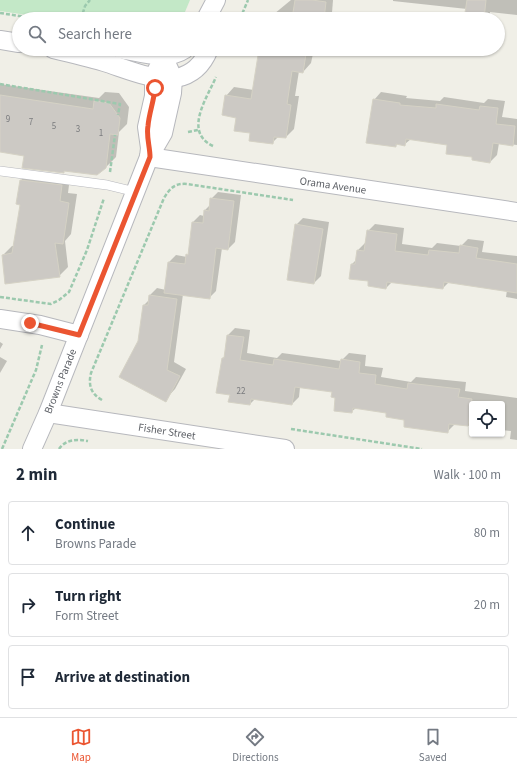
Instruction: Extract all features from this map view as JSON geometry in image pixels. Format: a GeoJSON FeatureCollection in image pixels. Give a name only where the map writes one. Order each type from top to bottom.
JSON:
{"type":"FeatureCollection","features":[{"type":"Feature","properties":{"kind":"street"},"geometry":{"type":"LineString","coordinates":[[210,12],[216,0]]}},
{"type":"Feature","properties":{"kind":"street"},"geometry":{"type":"LineString","coordinates":[[222,12],[226,0]]}},
{"type":"Feature","properties":{"kind":"street"},"geometry":{"type":"LineString","coordinates":[[0,40],[12,42]]}},
{"type":"Feature","properties":{"kind":"street"},"geometry":{"type":"LineString","coordinates":[[82,56],[154,76],[173,78],[188,74],[194,70],[203,61],[206,56]]}},
{"type":"Feature","properties":{"kind":"street"},"geometry":{"type":"LineString","coordinates":[[163,56],[173,78]]}},
{"type":"Feature","properties":{"kind":"street","name":"Browns Parade"},"geometry":{"type":"LineString","coordinates":[[150,157],[147,127],[154,96],[154,76],[163,56]]}},
{"type":"Feature","properties":{"kind":"street","name":"Browns Parade"},"geometry":{"type":"LineString","coordinates":[[32,449],[48,413],[150,157],[163,133],[172,93],[173,78]]}},
{"type":"Feature","properties":{"kind":"street","name":"Orama Avenue"},"geometry":{"type":"LineString","coordinates":[[150,157],[517,212]]}},
{"type":"Feature","properties":{"kind":"street"},"geometry":{"type":"LineString","coordinates":[[0,319],[49,327],[79,335]]}},
{"type":"Feature","properties":{"kind":"street","name":"Fisher Street"},"geometry":{"type":"LineString","coordinates":[[48,413],[286,449]]}},
{"type":"Feature","properties":{"kind":"lane"},"geometry":{"type":"LineString","coordinates":[[0,171],[107,185],[136,192]]}},
{"type":"Feature","properties":{"kind":"path"},"geometry":{"type":"LineString","coordinates":[[84,12],[85,6],[90,0]]}},
{"type":"Feature","properties":{"kind":"path"},"geometry":{"type":"LineString","coordinates":[[243,12],[248,0]]}},
{"type":"Feature","properties":{"kind":"path"},"geometry":{"type":"LineString","coordinates":[[0,13],[12,15]]}},
{"type":"Feature","properties":{"kind":"path"},"geometry":{"type":"LineString","coordinates":[[0,84],[120,104],[118,116]]}},
{"type":"Feature","properties":{"kind":"path"},"geometry":{"type":"LineString","coordinates":[[211,89],[199,117],[198,130],[203,139],[216,147]]}},
{"type":"Feature","properties":{"kind":"path"},"geometry":{"type":"LineString","coordinates":[[188,132],[198,130]]}},
{"type":"Feature","properties":{"kind":"path"},"geometry":{"type":"LineString","coordinates":[[0,297],[47,304],[57,301],[72,288],[87,250],[107,185],[115,135]]}},
{"type":"Feature","properties":{"kind":"path"},"geometry":{"type":"LineString","coordinates":[[107,402],[98,398],[92,391],[89,382],[91,373],[164,198],[170,189],[176,185],[186,184],[297,201]]}},
{"type":"Feature","properties":{"kind":"path"},"geometry":{"type":"LineString","coordinates":[[2,449],[36,370],[40,351],[57,301]]}},
{"type":"Feature","properties":{"kind":"path"},"geometry":{"type":"LineString","coordinates":[[60,449],[64,443],[68,441],[90,441]]}},
{"type":"Feature","properties":{"kind":"green space"},"geometry":{"type":"Polygon","coordinates":[[[0,0],[190,0],[185,12],[12,13],[0,11],[0,0]]]}},
{"type":"Feature","properties":{"kind":"building"},"geometry":{"type":"Polygon","coordinates":[[[295,0],[326,2],[325,12],[293,12],[295,0]]]}},
{"type":"Feature","properties":{"kind":"building"},"geometry":{"type":"Polygon","coordinates":[[[467,0],[486,0],[485,12],[465,12],[467,0]]]}},
{"type":"Feature","properties":{"kind":"building"},"geometry":{"type":"Polygon","coordinates":[[[258,56],[306,56],[303,73],[292,71],[287,104],[291,105],[286,138],[274,137],[273,144],[249,141],[250,133],[234,131],[236,118],[222,115],[225,95],[251,99],[258,56]]]}},
{"type":"Feature","properties":{"kind":"building"},"geometry":{"type":"Polygon","coordinates":[[[0,95],[93,109],[94,101],[109,103],[120,118],[118,135],[110,134],[106,168],[97,175],[22,168],[24,156],[0,152],[0,95]]]}},
{"type":"Feature","properties":{"kind":"building"},"geometry":{"type":"Polygon","coordinates":[[[373,99],[400,103],[400,105],[436,108],[436,104],[479,110],[480,106],[498,108],[496,124],[515,126],[513,146],[493,143],[490,163],[472,160],[472,157],[446,154],[447,145],[406,139],[405,146],[396,144],[396,147],[366,143],[373,99]]]}},
{"type":"Feature","properties":{"kind":"building"},"geometry":{"type":"Polygon","coordinates":[[[20,180],[62,185],[60,201],[69,203],[63,244],[55,243],[60,277],[5,284],[2,255],[12,253],[20,205],[16,204],[20,180]]]}},
{"type":"Feature","properties":{"kind":"building"},"geometry":{"type":"Polygon","coordinates":[[[210,198],[234,201],[228,250],[216,248],[210,299],[164,293],[168,262],[185,264],[186,254],[188,255],[192,222],[203,223],[204,210],[209,211],[210,198]]]}},
{"type":"Feature","properties":{"kind":"building"},"geometry":{"type":"Polygon","coordinates":[[[295,224],[323,229],[314,284],[287,280],[295,224]]]}},
{"type":"Feature","properties":{"kind":"building"},"geometry":{"type":"Polygon","coordinates":[[[367,230],[397,234],[395,251],[428,255],[429,250],[459,253],[460,245],[478,248],[476,258],[517,264],[517,293],[444,282],[443,289],[387,282],[386,289],[368,286],[368,281],[349,279],[351,264],[355,264],[357,250],[364,251],[367,230]]]}},
{"type":"Feature","properties":{"kind":"building"},"geometry":{"type":"Polygon","coordinates":[[[149,295],[177,299],[167,370],[180,376],[166,402],[119,377],[138,341],[143,305],[148,305],[149,295]]]}},
{"type":"Feature","properties":{"kind":"building"},"geometry":{"type":"Polygon","coordinates":[[[227,335],[244,337],[240,360],[273,365],[274,359],[339,369],[341,359],[360,362],[359,373],[376,375],[375,384],[407,389],[408,383],[460,389],[458,397],[472,399],[472,401],[469,401],[468,426],[449,424],[448,433],[404,427],[404,420],[386,417],[386,413],[353,408],[352,413],[334,411],[335,398],[331,397],[332,392],[295,387],[292,405],[251,399],[250,405],[228,402],[230,395],[216,393],[222,358],[224,358],[227,335]]]}},
{"type":"Feature","properties":{"kind":"route"},"geometry":{"type":"LineString","coordinates":[[30,323],[79,335],[150,157],[147,127],[153,104],[155,88]]}}]}
